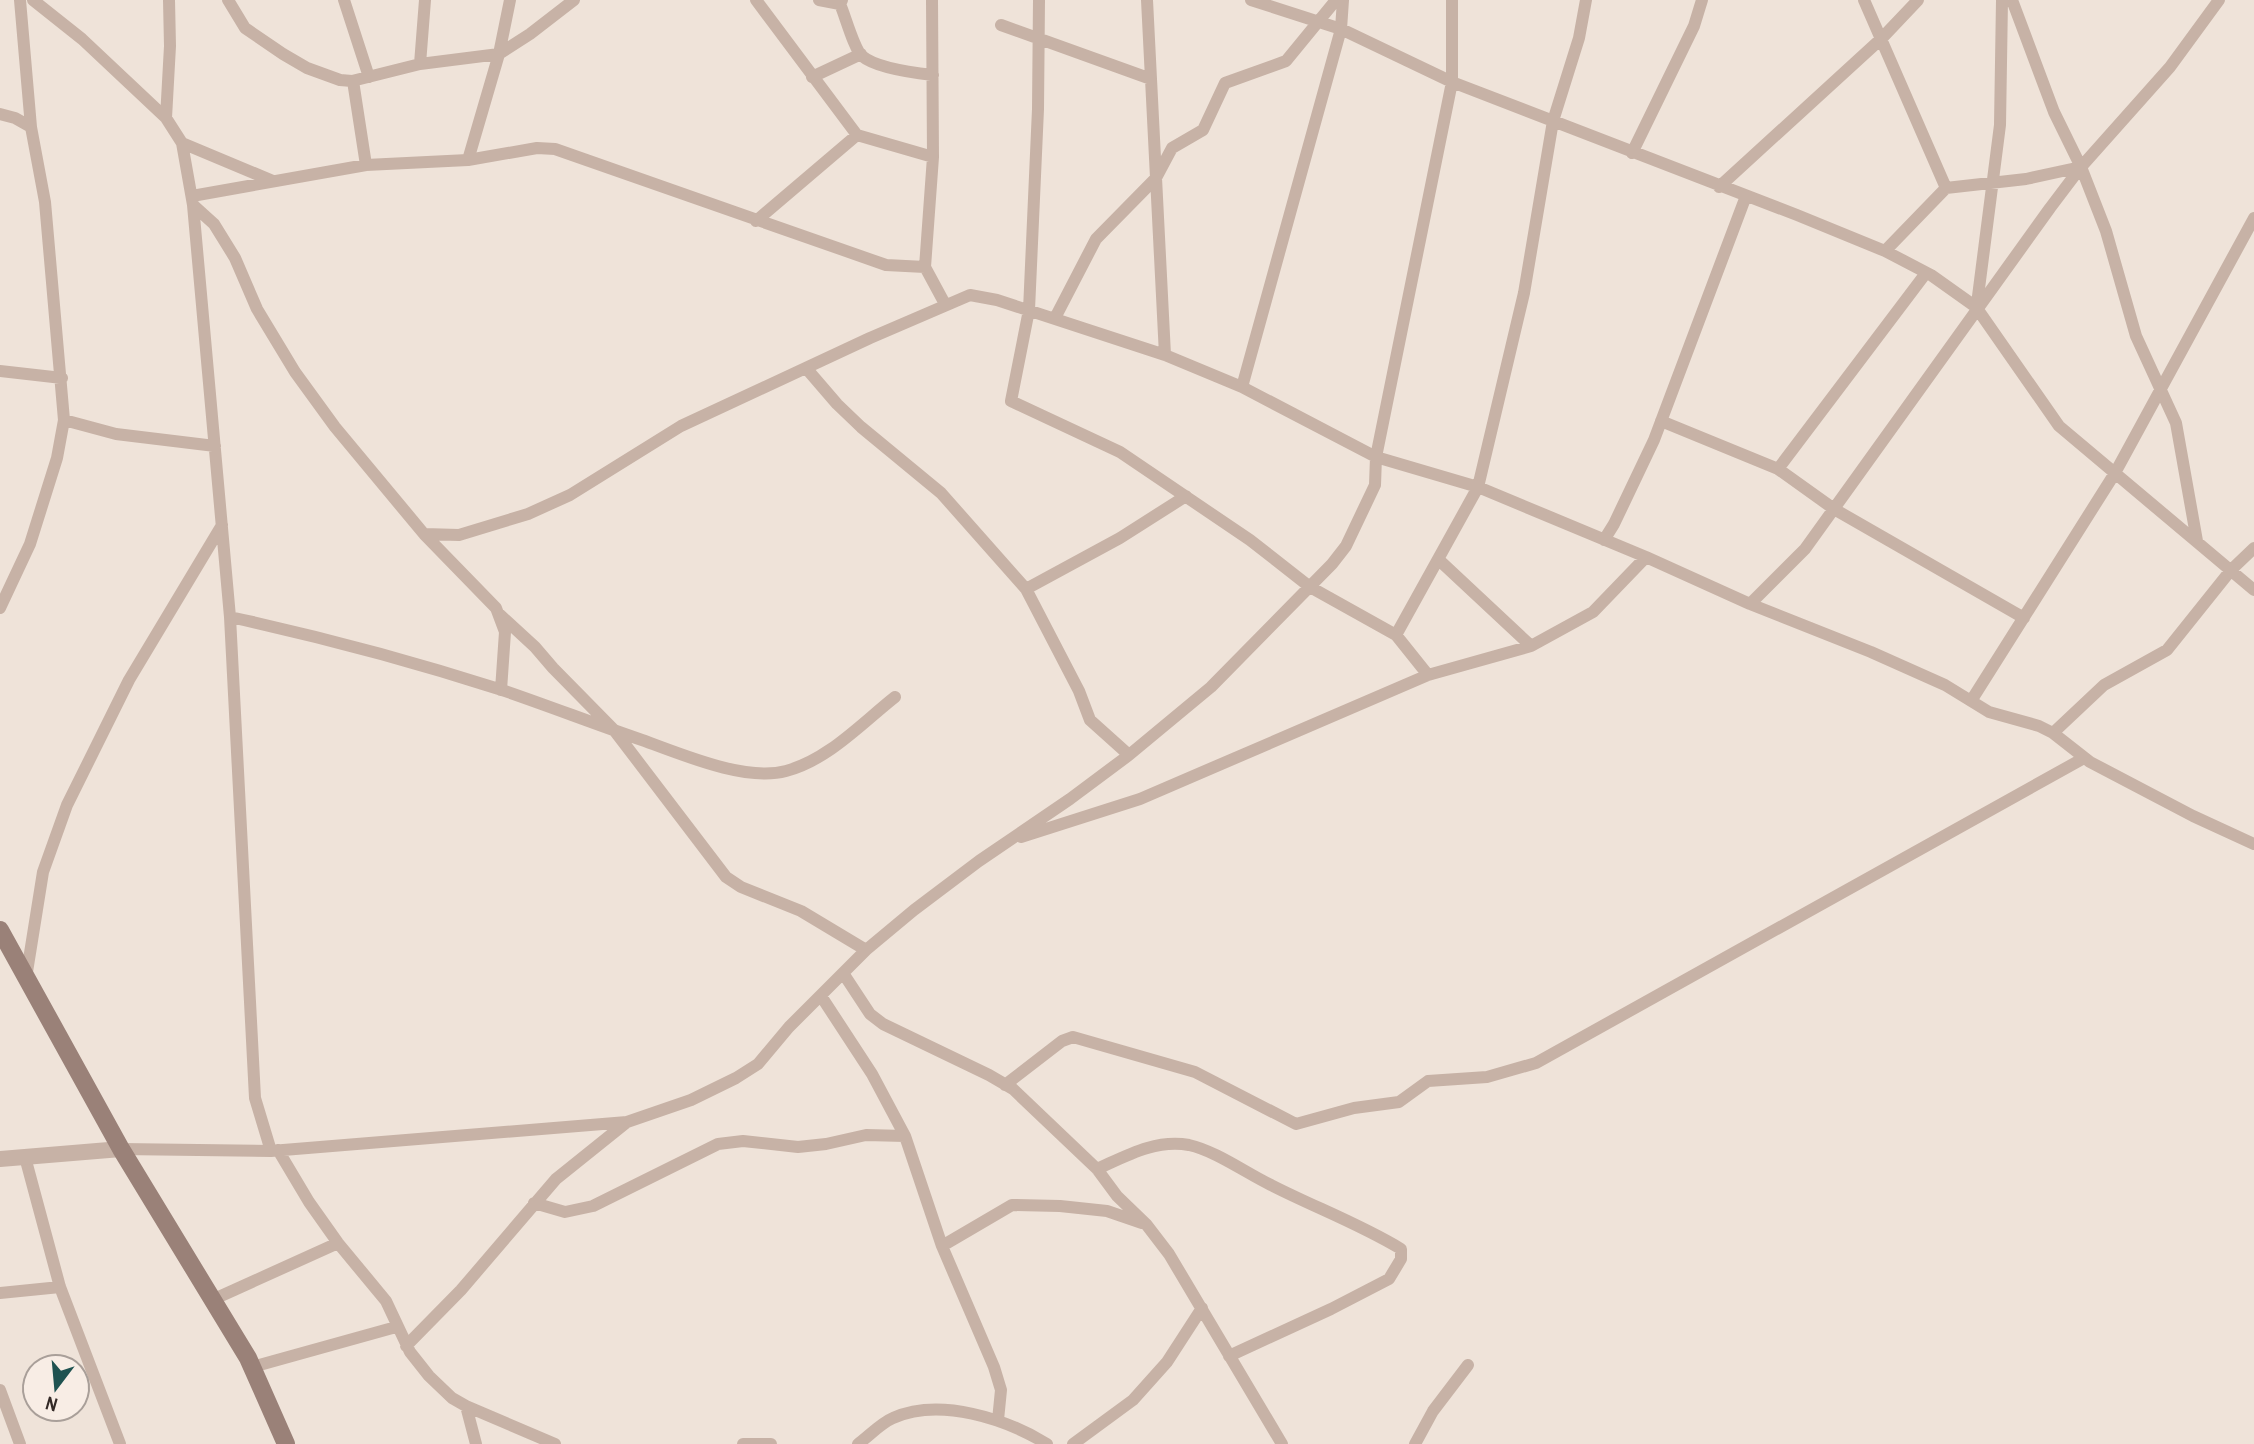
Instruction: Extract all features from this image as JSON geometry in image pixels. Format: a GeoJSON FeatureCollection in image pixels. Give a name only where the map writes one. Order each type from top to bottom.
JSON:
{"type":"FeatureCollection","features":[{"type":"Feature","properties":{"kind":"main road"},"geometry":{"type":"LineString","coordinates":[[0,930],[121,1149],[252,1367],[286,1444]]}},
{"type":"Feature","properties":{"kind":"street"},"geometry":{"type":"LineString","coordinates":[[0,608],[30,544],[57,458],[64,420],[45,202],[30,127],[20,0]]}},
{"type":"Feature","properties":{"kind":"street"},"geometry":{"type":"LineString","coordinates":[[33,0],[82,39],[166,118],[182,143],[192,200],[230,617],[255,1098],[274,1151],[338,1242],[386,1301],[406,1346],[429,1376],[452,1398],[466,1406],[555,1444]]}},
{"type":"Feature","properties":{"kind":"street"},"geometry":{"type":"LineString","coordinates":[[166,118],[170,46],[169,0]]}},
{"type":"Feature","properties":{"kind":"street"},"geometry":{"type":"LineString","coordinates":[[228,0],[245,28],[270,45],[307,68],[340,80],[353,81],[420,64],[499,54],[574,0]]}},
{"type":"Feature","properties":{"kind":"street"},"geometry":{"type":"LineString","coordinates":[[344,0],[369,77]]}},
{"type":"Feature","properties":{"kind":"street"},"geometry":{"type":"LineString","coordinates":[[420,64],[425,0]]}},
{"type":"Feature","properties":{"kind":"street"},"geometry":{"type":"LineString","coordinates":[[468,160],[499,54],[510,0]]}},
{"type":"Feature","properties":{"kind":"street"},"geometry":{"type":"LineString","coordinates":[[756,0],[857,135],[933,157]]}},
{"type":"Feature","properties":{"kind":"street"},"geometry":{"type":"LineString","coordinates":[[819,0],[841,2],[860,54]]}},
{"type":"Feature","properties":{"kind":"street"},"geometry":{"type":"LineString","coordinates":[[932,0],[933,157],[925,267],[945,304]]}},
{"type":"Feature","properties":{"kind":"street"},"geometry":{"type":"LineString","coordinates":[[1039,0],[1038,108],[1029,310],[1012,401],[1120,452],[1250,540],[1310,587],[1396,635],[1428,675]]}},
{"type":"Feature","properties":{"kind":"street"},"geometry":{"type":"LineString","coordinates":[[1147,0],[1165,355]]}},
{"type":"Feature","properties":{"kind":"street"},"geometry":{"type":"LineString","coordinates":[[1252,0],[1341,29],[1452,82],[1885,251],[1927,273],[1976,307],[2059,426],[2254,590]]}},
{"type":"Feature","properties":{"kind":"street"},"geometry":{"type":"LineString","coordinates":[[1055,318],[1096,239],[1156,178],[1172,148],[1203,130],[1225,83],[1286,61],[1335,0]]}},
{"type":"Feature","properties":{"kind":"street"},"geometry":{"type":"LineString","coordinates":[[1242,387],[1341,29],[1343,0]]}},
{"type":"Feature","properties":{"kind":"street"},"geometry":{"type":"LineString","coordinates":[[0,1159],[121,1149],[274,1151],[627,1122],[691,1100],[758,1064],[789,1027],[866,950],[914,910],[1129,755],[1211,687],[1310,587],[1346,546],[1375,485],[1376,457],[1452,82],[1452,0]]}},
{"type":"Feature","properties":{"kind":"street"},"geometry":{"type":"LineString","coordinates":[[1396,635],[1479,487],[1524,293],[1553,121],[1579,38],[1586,0]]}},
{"type":"Feature","properties":{"kind":"street"},"geometry":{"type":"LineString","coordinates":[[1632,153],[1694,26],[1702,0]]}},
{"type":"Feature","properties":{"kind":"street"},"geometry":{"type":"LineString","coordinates":[[1864,0],[1945,188]]}},
{"type":"Feature","properties":{"kind":"street"},"geometry":{"type":"LineString","coordinates":[[1719,187],[1882,38],[1918,0]]}},
{"type":"Feature","properties":{"kind":"street"},"geometry":{"type":"LineString","coordinates":[[1976,307],[2000,125],[2002,0]]}},
{"type":"Feature","properties":{"kind":"street"},"geometry":{"type":"LineString","coordinates":[[2012,0],[2054,112],[2081,167],[2106,231],[2136,336],[2176,423],[2197,541]]}},
{"type":"Feature","properties":{"kind":"street"},"geometry":{"type":"LineString","coordinates":[[1751,604],[1805,549],[1976,307],[2081,167],[2169,67],[2220,0]]}},
{"type":"Feature","properties":{"kind":"street"},"geometry":{"type":"LineString","coordinates":[[1001,25],[1151,79]]}},
{"type":"Feature","properties":{"kind":"street"},"geometry":{"type":"LineString","coordinates":[[812,77],[860,54],[902,71],[933,75]]}},
{"type":"Feature","properties":{"kind":"street"},"geometry":{"type":"LineString","coordinates":[[353,81],[366,165]]}},
{"type":"Feature","properties":{"kind":"street"},"geometry":{"type":"LineString","coordinates":[[0,114],[15,118],[30,127]]}},
{"type":"Feature","properties":{"kind":"street"},"geometry":{"type":"LineString","coordinates":[[756,221],[857,135]]}},
{"type":"Feature","properties":{"kind":"street"},"geometry":{"type":"LineString","coordinates":[[182,143],[273,181]]}},
{"type":"Feature","properties":{"kind":"street"},"geometry":{"type":"LineString","coordinates":[[192,200],[273,181],[366,165],[468,160],[537,148],[555,149],[886,265],[925,267]]}},
{"type":"Feature","properties":{"kind":"street"},"geometry":{"type":"LineString","coordinates":[[1885,251],[1945,188],[2026,180],[2081,167]]}},
{"type":"Feature","properties":{"kind":"street"},"geometry":{"type":"LineString","coordinates":[[1604,540],[1661,421],[1746,196]]}},
{"type":"Feature","properties":{"kind":"street"},"geometry":{"type":"LineString","coordinates":[[192,200],[214,224],[235,258],[257,309],[295,373],[335,427],[424,534],[496,608],[505,632],[500,690]]}},
{"type":"Feature","properties":{"kind":"street"},"geometry":{"type":"LineString","coordinates":[[1971,701],[2115,473],[2254,218]]}},
{"type":"Feature","properties":{"kind":"street"},"geometry":{"type":"LineString","coordinates":[[1778,469],[1927,273]]}},
{"type":"Feature","properties":{"kind":"street"},"geometry":{"type":"LineString","coordinates":[[424,534],[459,535],[528,514],[570,495],[681,426],[945,304],[970,295],[1029,310],[1165,355],[1242,387],[1376,457],[1479,487],[1908,668],[1945,685],[1989,712],[2039,726],[2053,733],[2084,758],[2193,816],[2254,844]]}},
{"type":"Feature","properties":{"kind":"street"},"geometry":{"type":"LineString","coordinates":[[806,368],[861,427],[941,493],[1026,589],[1079,691],[1090,720],[1129,755]]}},
{"type":"Feature","properties":{"kind":"street"},"geometry":{"type":"LineString","coordinates":[[0,370],[62,378]]}},
{"type":"Feature","properties":{"kind":"street"},"geometry":{"type":"LineString","coordinates":[[64,420],[116,434],[215,446]]}},
{"type":"Feature","properties":{"kind":"street"},"geometry":{"type":"LineString","coordinates":[[1661,421],[1778,469],[1834,509],[2024,618]]}},
{"type":"Feature","properties":{"kind":"street"},"geometry":{"type":"LineString","coordinates":[[1026,589],[1120,538],[1186,496]]}},
{"type":"Feature","properties":{"kind":"street"},"geometry":{"type":"LineString","coordinates":[[26,979],[43,872],[67,805],[129,680],[222,525]]}},
{"type":"Feature","properties":{"kind":"street"},"geometry":{"type":"LineString","coordinates":[[2053,733],[2104,685],[2167,650],[2231,570],[2254,548]]}},
{"type":"Feature","properties":{"kind":"street"},"geometry":{"type":"LineString","coordinates":[[1009,841],[1140,799],[1428,675],[1531,646],[1593,612],[1646,557]]}},
{"type":"Feature","properties":{"kind":"street"},"geometry":{"type":"LineString","coordinates":[[1439,560],[1531,646]]}},
{"type":"Feature","properties":{"kind":"street"},"geometry":{"type":"LineString","coordinates":[[498,613],[535,647],[552,668],[614,730],[726,877],[741,887],[801,911],[866,950]]}},
{"type":"Feature","properties":{"kind":"street"},"geometry":{"type":"LineString","coordinates":[[230,617],[372,651],[500,690],[715,766],[759,773],[785,772],[818,758],[895,697]]}},
{"type":"Feature","properties":{"kind":"street"},"geometry":{"type":"LineString","coordinates":[[1005,1084],[1062,1041],[1073,1037],[1195,1072],[1296,1124],[1354,1108],[1399,1102],[1427,1081],[1487,1077],[1536,1063],[2084,758]]}},
{"type":"Feature","properties":{"kind":"street"},"geometry":{"type":"LineString","coordinates":[[843,973],[870,1014],[883,1024],[1005,1084],[1097,1169],[1116,1196],[1146,1224],[1169,1254],[1282,1444]]}},
{"type":"Feature","properties":{"kind":"street"},"geometry":{"type":"LineString","coordinates":[[821,996],[872,1073],[905,1136],[942,1246],[998,1379],[1001,1390],[998,1420]]}},
{"type":"Feature","properties":{"kind":"street"},"geometry":{"type":"LineString","coordinates":[[406,1346],[461,1290],[556,1179],[627,1122]]}},
{"type":"Feature","properties":{"kind":"street"},"geometry":{"type":"LineString","coordinates":[[534,1203],[565,1212],[593,1206],[718,1144],[743,1141],[798,1147],[866,1135],[905,1136]]}},
{"type":"Feature","properties":{"kind":"street"},"geometry":{"type":"LineString","coordinates":[[1097,1169],[1152,1145],[1189,1145],[1401,1249],[1401,1259],[1390,1279],[1331,1310],[1230,1356]]}},
{"type":"Feature","properties":{"kind":"street"},"geometry":{"type":"LineString","coordinates":[[25,1157],[60,1287],[120,1444]]}},
{"type":"Feature","properties":{"kind":"street"},"geometry":{"type":"LineString","coordinates":[[942,1246],[1012,1205],[1107,1211],[1146,1224]]}},
{"type":"Feature","properties":{"kind":"street"},"geometry":{"type":"LineString","coordinates":[[212,1300],[338,1242]]}},
{"type":"Feature","properties":{"kind":"street"},"geometry":{"type":"LineString","coordinates":[[0,1293],[60,1287]]}},
{"type":"Feature","properties":{"kind":"street"},"geometry":{"type":"LineString","coordinates":[[1073,1444],[1133,1400],[1167,1362],[1202,1308]]}},
{"type":"Feature","properties":{"kind":"street"},"geometry":{"type":"LineString","coordinates":[[252,1367],[396,1327]]}},
{"type":"Feature","properties":{"kind":"street"},"geometry":{"type":"LineString","coordinates":[[1415,1444],[1433,1411],[1468,1365]]}},
{"type":"Feature","properties":{"kind":"street"},"geometry":{"type":"LineString","coordinates":[[0,1390],[20,1444]]}},
{"type":"Feature","properties":{"kind":"street"},"geometry":{"type":"LineString","coordinates":[[466,1406],[477,1444]]}},
{"type":"Feature","properties":{"kind":"street"},"geometry":{"type":"LineString","coordinates":[[858,1444],[892,1418],[931,1409],[998,1420],[1025,1430],[1047,1444]]}},
{"type":"Feature","properties":{"kind":"street"},"geometry":{"type":"LineString","coordinates":[[743,1444],[771,1444]]}}]}
